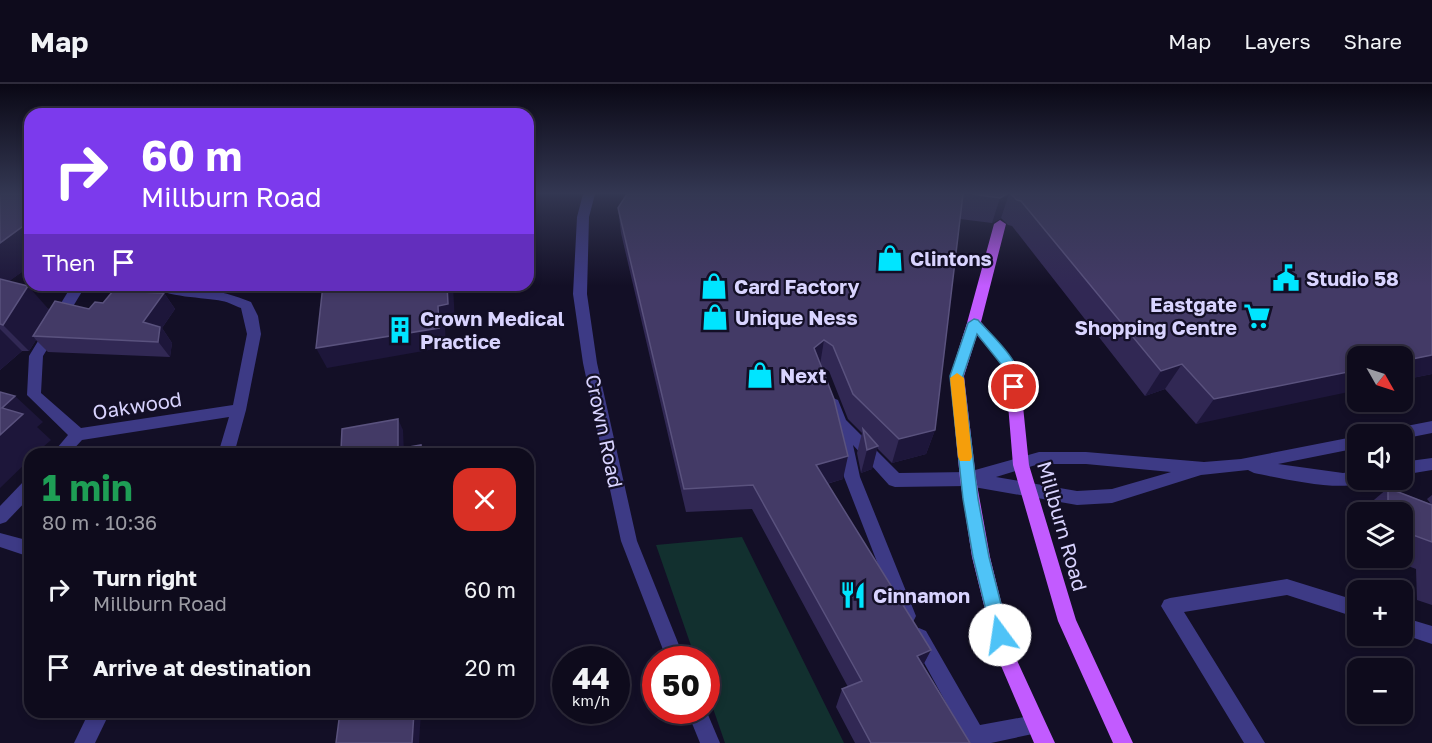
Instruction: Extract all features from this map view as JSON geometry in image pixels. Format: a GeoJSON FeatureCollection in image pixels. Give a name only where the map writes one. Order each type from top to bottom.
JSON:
{"type":"FeatureCollection","features":[{"type":"Feature","properties":{"kind":"main road"},"geometry":{"type":"LineString","coordinates":[[1000,225],[974,323],[957,376],[968,479],[981,557],[1005,654],[1045,743]]}},
{"type":"Feature","properties":{"kind":"main road","name":"Millburn Road"},"geometry":{"type":"LineString","coordinates":[[974,323],[1012,367],[1021,465],[1028,489],[1067,621],[1123,743]]}},
{"type":"Feature","properties":{"kind":"street","name":"Crown Road"},"geometry":{"type":"LineString","coordinates":[[583,225],[580,294],[590,363],[629,541],[670,646]]}},
{"type":"Feature","properties":{"kind":"street","name":"Oakwood"},"geometry":{"type":"LineString","coordinates":[[75,291],[36,356],[34,395],[78,435],[239,410]]}},
{"type":"Feature","properties":{"kind":"street"},"geometry":{"type":"LineString","coordinates":[[192,291],[226,297],[246,305],[251,316],[254,334],[239,410],[228,448]]}},
{"type":"Feature","properties":{"kind":"street"},"geometry":{"type":"LineString","coordinates":[[828,392],[840,423],[852,477],[903,609],[978,739],[1035,725]]}},
{"type":"Feature","properties":{"kind":"street"},"geometry":{"type":"LineString","coordinates":[[840,423],[884,465],[895,480],[968,479],[1077,498],[1112,496],[1204,469],[1241,465],[1347,444]]}},
{"type":"Feature","properties":{"kind":"street"},"geometry":{"type":"LineString","coordinates":[[1413,430],[1428,426]]}},
{"type":"Feature","properties":{"kind":"street"},"geometry":{"type":"LineString","coordinates":[[66,448],[78,435]]}},
{"type":"Feature","properties":{"kind":"street"},"geometry":{"type":"LineString","coordinates":[[968,479],[1039,458],[1086,458],[1204,469]]}},
{"type":"Feature","properties":{"kind":"street"},"geometry":{"type":"LineString","coordinates":[[1413,467],[1432,464]]}},
{"type":"Feature","properties":{"kind":"street"},"geometry":{"type":"LineString","coordinates":[[1241,465],[1347,479]]}},
{"type":"Feature","properties":{"kind":"street"},"geometry":{"type":"LineString","coordinates":[[0,517],[24,492]]}},
{"type":"Feature","properties":{"kind":"street"},"geometry":{"type":"LineString","coordinates":[[0,540],[24,547]]}},
{"type":"Feature","properties":{"kind":"street"},"geometry":{"type":"LineString","coordinates":[[1255,743],[1170,606],[1287,587],[1347,606]]}},
{"type":"Feature","properties":{"kind":"street"},"geometry":{"type":"LineString","coordinates":[[1413,629],[1432,635]]}},
{"type":"Feature","properties":{"kind":"street"},"geometry":{"type":"LineString","coordinates":[[84,743],[97,718]]}},
{"type":"Feature","properties":{"kind":"street"},"geometry":{"type":"LineString","coordinates":[[702,724],[710,743]]}},
{"type":"Feature","properties":{"kind":"green space"},"geometry":{"type":"Polygon","coordinates":[[[742,537],[844,743],[725,743],[718,724],[720,646],[691,646],[656,545],[742,537]]]}},
{"type":"Feature","properties":{"kind":"building"},"geometry":{"type":"Polygon","coordinates":[[[0,225],[24,225],[24,225],[0,243],[0,225]]]}},
{"type":"Feature","properties":{"kind":"building"},"geometry":{"type":"Polygon","coordinates":[[[622,225],[959,225],[935,430],[899,439],[853,394],[833,346],[824,340],[814,348],[834,399],[848,456],[816,465],[931,650],[917,656],[970,743],[871,743],[842,689],[862,681],[753,485],[684,489],[622,225]]]}},
{"type":"Feature","properties":{"kind":"building"},"geometry":{"type":"Polygon","coordinates":[[[1041,225],[1432,225],[1432,355],[1413,359],[1413,346],[1347,346],[1347,372],[1214,399],[1182,364],[1161,371],[1041,225]]]}},
{"type":"Feature","properties":{"kind":"building"},"geometry":{"type":"Polygon","coordinates":[[[0,279],[24,285],[25,291],[3,325],[0,324],[0,279]]]}},
{"type":"Feature","properties":{"kind":"building"},"geometry":{"type":"Polygon","coordinates":[[[113,291],[164,293],[143,322],[160,327],[158,342],[33,336],[55,301],[89,309],[95,302],[103,303],[113,291]]]}},
{"type":"Feature","properties":{"kind":"building"},"geometry":{"type":"Polygon","coordinates":[[[322,291],[447,291],[448,304],[438,306],[439,328],[316,348],[322,291]]]}},
{"type":"Feature","properties":{"kind":"building"},"geometry":{"type":"Polygon","coordinates":[[[0,392],[15,396],[2,408],[23,414],[0,435],[0,392]]]}},
{"type":"Feature","properties":{"kind":"building"},"geometry":{"type":"Polygon","coordinates":[[[398,419],[398,448],[341,448],[342,429],[398,419]]]}},
{"type":"Feature","properties":{"kind":"building"},"geometry":{"type":"Polygon","coordinates":[[[863,429],[878,446],[867,450],[863,429]]]}},
{"type":"Feature","properties":{"kind":"building"},"geometry":{"type":"Polygon","coordinates":[[[421,445],[421,448],[404,448],[421,445]]]}},
{"type":"Feature","properties":{"kind":"building"},"geometry":{"type":"Polygon","coordinates":[[[1388,490],[1393,490],[1432,505],[1432,542],[1413,535],[1413,502],[1388,502],[1388,490]]]}},
{"type":"Feature","properties":{"kind":"building"},"geometry":{"type":"Polygon","coordinates":[[[339,718],[414,718],[412,743],[336,743],[339,718]]]}},
{"type":"Feature","properties":{"kind":"slow traffic"},"geometry":{"type":"LineString","coordinates":[[957,378],[965,457]]}},
{"type":"Feature","properties":{"kind":"place","name":"Clintons"},"geometry":{"type":"Point","coordinates":[890,258]}},
{"type":"Feature","properties":{"kind":"place","name":"Studio 58"},"geometry":{"type":"Point","coordinates":[1286,278]}},
{"type":"Feature","properties":{"kind":"place","name":"Card Factory"},"geometry":{"type":"Point","coordinates":[714,286]}},
{"type":"Feature","properties":{"kind":"place","name":"Eastgate Shopping Centre"},"geometry":{"type":"Point","coordinates":[1257,316]}},
{"type":"Feature","properties":{"kind":"place","name":"Unique Ness"},"geometry":{"type":"Point","coordinates":[715,317]}},
{"type":"Feature","properties":{"kind":"place","name":"Crown Medical Practice"},"geometry":{"type":"Point","coordinates":[400,330]}},
{"type":"Feature","properties":{"kind":"place","name":"Next"},"geometry":{"type":"Point","coordinates":[760,375]}},
{"type":"Feature","properties":{"kind":"place","name":"Cinnamon"},"geometry":{"type":"Point","coordinates":[853,595]}},
{"type":"Feature","properties":{"kind":"route"},"geometry":{"type":"LineString","coordinates":[[1000,635],[981,557],[971,499],[957,376],[974,323],[1012,367],[1014,387]]}}]}
